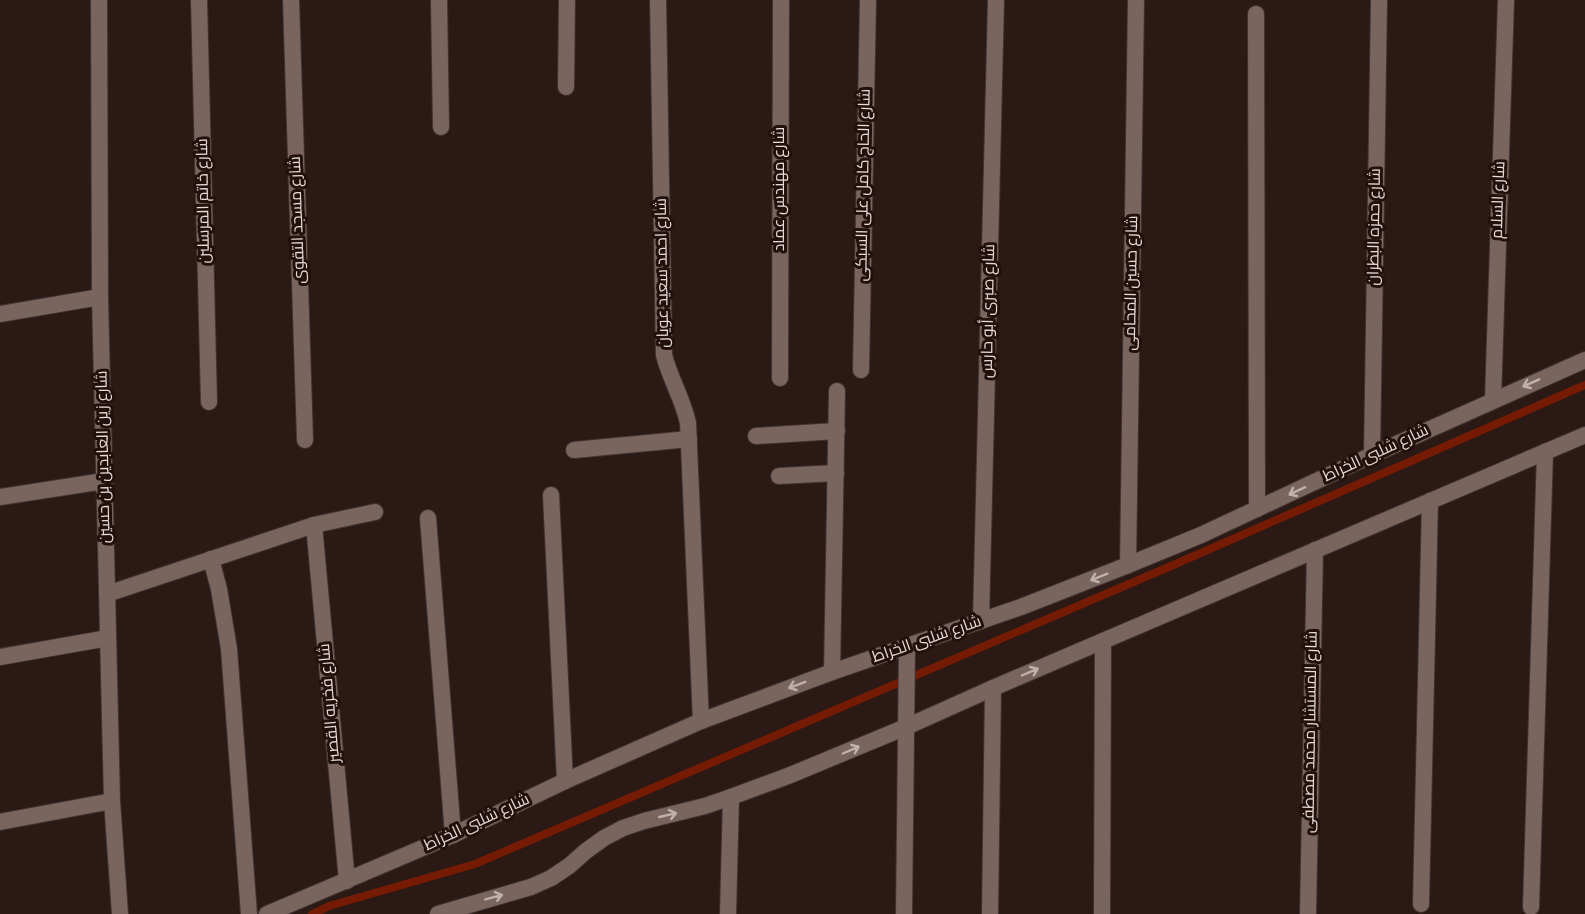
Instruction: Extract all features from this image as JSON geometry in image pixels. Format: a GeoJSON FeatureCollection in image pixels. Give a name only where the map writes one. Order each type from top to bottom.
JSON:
{"type":"FeatureCollection","features":[{"type":"Feature","properties":{"kind":"street","name":"شارع زين العابدين بن حسين"},"geometry":{"type":"LineString","coordinates":[[99,0],[100,297],[104,481],[112,801],[120,914]]}},
{"type":"Feature","properties":{"kind":"street","name":"شارع خاتم المرسلين"},"geometry":{"type":"LineString","coordinates":[[199,0],[208,402]]}},
{"type":"Feature","properties":{"kind":"street","name":"شارع مسجد التقوى"},"geometry":{"type":"LineString","coordinates":[[291,0],[305,440]]}},
{"type":"Feature","properties":{"kind":"street"},"geometry":{"type":"LineString","coordinates":[[439,0],[441,127]]}},
{"type":"Feature","properties":{"kind":"street"},"geometry":{"type":"LineString","coordinates":[[566,87],[567,0]]}},
{"type":"Feature","properties":{"kind":"street","name":"شارع احمد سعيد عويان"},"geometry":{"type":"LineString","coordinates":[[658,0],[664,355],[668,372],[686,411],[689,439],[701,721]]}},
{"type":"Feature","properties":{"kind":"street","name":"شارع مهندس عماد"},"geometry":{"type":"LineString","coordinates":[[780,378],[781,0]]}},
{"type":"Feature","properties":{"kind":"street","name":"شارع الحاج كامل على السبكى"},"geometry":{"type":"LineString","coordinates":[[861,370],[868,0]]}},
{"type":"Feature","properties":{"kind":"street","name":"شارع صبرى أبو حارس"},"geometry":{"type":"LineString","coordinates":[[981,621],[996,0]]}},
{"type":"Feature","properties":{"kind":"street","name":"شارع حسين المحامى"},"geometry":{"type":"LineString","coordinates":[[1128,565],[1136,0]]}},
{"type":"Feature","properties":{"kind":"street","name":"شارع حمزه البطران"},"geometry":{"type":"LineString","coordinates":[[1372,455],[1379,0]]}},
{"type":"Feature","properties":{"kind":"street","name":"شارع السلام"},"geometry":{"type":"LineString","coordinates":[[1493,400],[1506,0]]}},
{"type":"Feature","properties":{"kind":"street"},"geometry":{"type":"LineString","coordinates":[[1256,14],[1257,509]]}},
{"type":"Feature","properties":{"kind":"street"},"geometry":{"type":"LineString","coordinates":[[0,314],[100,297]]}},
{"type":"Feature","properties":{"kind":"street","name":"شارع شلبى الخراط"},"geometry":{"type":"LineString","coordinates":[[267,914],[453,835],[565,781],[701,721],[832,672],[1021,607],[1128,565],[1585,360]]}},
{"type":"Feature","properties":{"kind":"street"},"geometry":{"type":"LineString","coordinates":[[832,672],[837,391]]}},
{"type":"Feature","properties":{"kind":"street"},"geometry":{"type":"LineString","coordinates":[[756,436],[837,430]]}},
{"type":"Feature","properties":{"kind":"street"},"geometry":{"type":"LineString","coordinates":[[438,914],[551,878],[594,844],[623,828],[705,806],[799,771],[1585,435]]}},
{"type":"Feature","properties":{"kind":"street"},"geometry":{"type":"LineString","coordinates":[[574,450],[689,439]]}},
{"type":"Feature","properties":{"kind":"street"},"geometry":{"type":"LineString","coordinates":[[1532,907],[1545,452]]}},
{"type":"Feature","properties":{"kind":"street"},"geometry":{"type":"LineString","coordinates":[[779,476],[836,473]]}},
{"type":"Feature","properties":{"kind":"street"},"geometry":{"type":"LineString","coordinates":[[0,497],[104,481]]}},
{"type":"Feature","properties":{"kind":"street"},"geometry":{"type":"LineString","coordinates":[[551,495],[565,781]]}},
{"type":"Feature","properties":{"kind":"street"},"geometry":{"type":"LineString","coordinates":[[1421,904],[1430,501]]}},
{"type":"Feature","properties":{"kind":"street"},"geometry":{"type":"LineString","coordinates":[[107,594],[314,525],[375,512]]}},
{"type":"Feature","properties":{"kind":"street"},"geometry":{"type":"LineString","coordinates":[[428,518],[453,835]]}},
{"type":"Feature","properties":{"kind":"street","name":"شارع فخريه القصير"},"geometry":{"type":"LineString","coordinates":[[314,525],[347,881]]}},
{"type":"Feature","properties":{"kind":"street","name":"شارع المستشار محمد مصطفى"},"geometry":{"type":"LineString","coordinates":[[1308,914],[1315,550]]}},
{"type":"Feature","properties":{"kind":"street"},"geometry":{"type":"LineString","coordinates":[[211,560],[219,589],[229,649],[249,914]]}},
{"type":"Feature","properties":{"kind":"street"},"geometry":{"type":"LineString","coordinates":[[0,657],[108,638]]}},
{"type":"Feature","properties":{"kind":"street"},"geometry":{"type":"LineString","coordinates":[[1102,914],[1103,641]]}},
{"type":"Feature","properties":{"kind":"street"},"geometry":{"type":"LineString","coordinates":[[904,914],[907,647]]}},
{"type":"Feature","properties":{"kind":"street"},"geometry":{"type":"LineString","coordinates":[[990,914],[993,688]]}},
{"type":"Feature","properties":{"kind":"street"},"geometry":{"type":"LineString","coordinates":[[728,914],[731,797]]}},
{"type":"Feature","properties":{"kind":"street"},"geometry":{"type":"LineString","coordinates":[[0,822],[112,801]]}},
{"type":"Feature","properties":{"kind":"waterway"},"geometry":{"type":"LineString","coordinates":[[312,914],[329,906],[475,864],[1164,569],[1585,385]]}}]}
